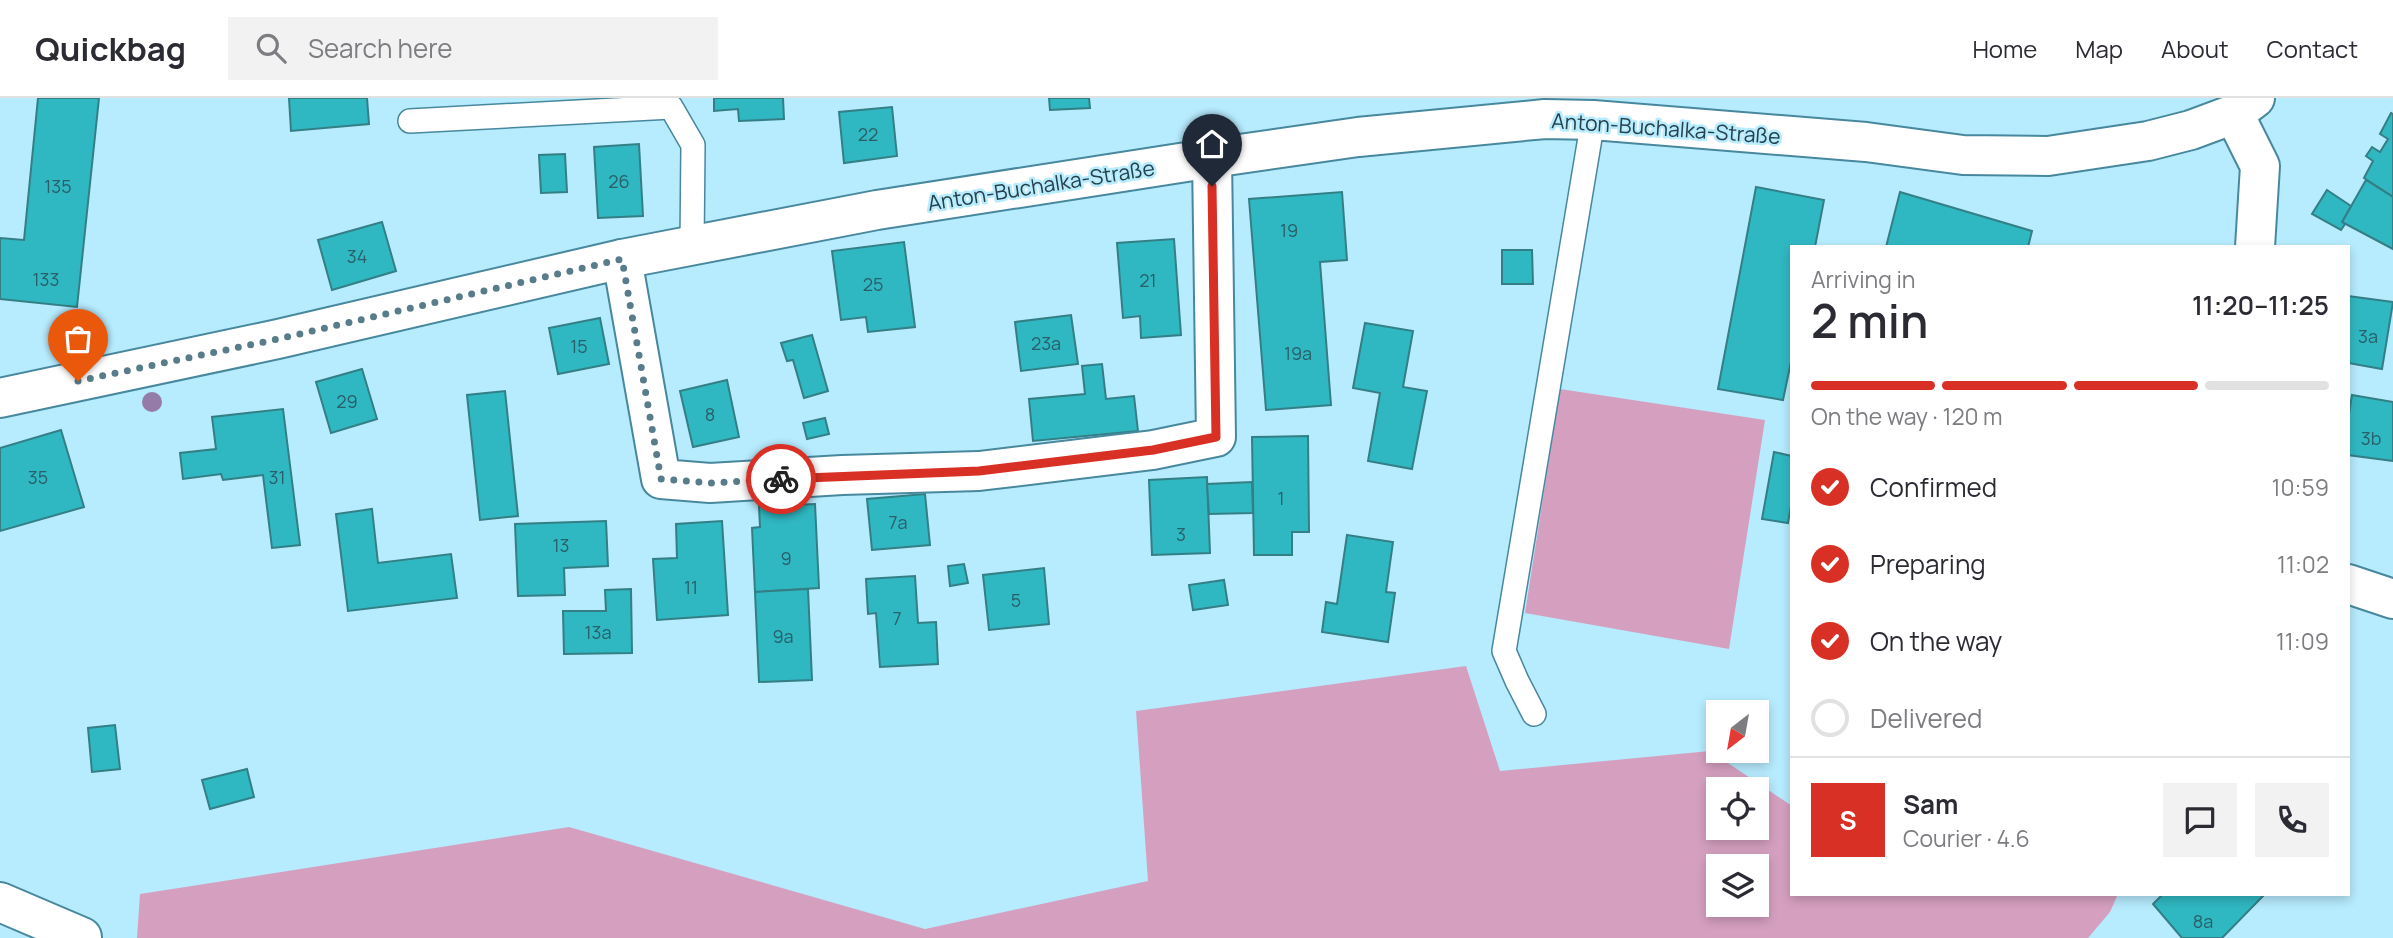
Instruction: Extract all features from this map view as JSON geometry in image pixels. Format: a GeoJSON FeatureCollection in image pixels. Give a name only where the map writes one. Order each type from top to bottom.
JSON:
{"type":"FeatureCollection","features":[{"type":"Feature","properties":{"kind":"street","name":"Anton-Buchalka-Straße"},"geometry":{"type":"LineString","coordinates":[[0,398],[278,339],[622,259],[877,210],[1358,137],[1545,119],[1592,120],[1866,142],[1964,155],[2048,156],[2148,141],[2191,130],[2245,106]]}},
{"type":"Feature","properties":{"kind":"street"},"geometry":{"type":"LineString","coordinates":[[2245,106],[2260,166],[2255,245]]}},
{"type":"Feature","properties":{"kind":"street"},"geometry":{"type":"LineString","coordinates":[[622,259],[661,479],[710,483],[842,475],[979,471],[1153,450],[1216,437],[1212,158]]}},
{"type":"Feature","properties":{"kind":"street"},"geometry":{"type":"LineString","coordinates":[[2350,585],[2393,599]]}},
{"type":"Feature","properties":{"kind":"street"},"geometry":{"type":"LineString","coordinates":[[0,902],[82,937]]}},
{"type":"Feature","properties":{"kind":"lane"},"geometry":{"type":"LineString","coordinates":[[410,121],[671,107],[693,145],[692,246]]}},
{"type":"Feature","properties":{"kind":"lane"},"geometry":{"type":"LineString","coordinates":[[1534,714],[1504,651],[1592,120]]}},
{"type":"Feature","properties":{"kind":"shaded area"},"geometry":{"type":"Polygon","coordinates":[[[1560,389],[1765,420],[1729,649],[1525,613],[1560,389]]]}},
{"type":"Feature","properties":{"kind":"shaded area"},"geometry":{"type":"Polygon","coordinates":[[[1466,666],[1500,771],[1706,751],[1706,763],[1728,763],[1749,777],[1706,777],[1706,840],[1769,840],[1769,791],[1790,805],[1790,896],[2117,896],[2110,912],[2088,938],[137,938],[140,894],[569,827],[925,929],[1148,881],[1136,711],[1466,666]]]}},
{"type":"Feature","properties":{"kind":"building"},"geometry":{"type":"Polygon","coordinates":[[[38,98],[99,98],[77,307],[0,299],[0,238],[24,240],[38,98]]]}},
{"type":"Feature","properties":{"kind":"building"},"geometry":{"type":"Polygon","coordinates":[[[289,98],[367,98],[369,124],[291,131],[289,98]]]}},
{"type":"Feature","properties":{"kind":"building"},"geometry":{"type":"Polygon","coordinates":[[[714,98],[783,98],[784,119],[739,121],[738,109],[714,111],[714,98]]]}},
{"type":"Feature","properties":{"kind":"building"},"geometry":{"type":"Polygon","coordinates":[[[1049,98],[1089,98],[1090,108],[1050,110],[1049,98]]]}},
{"type":"Feature","properties":{"kind":"building"},"geometry":{"type":"Polygon","coordinates":[[[892,107],[897,156],[844,163],[839,112],[892,107]]]}},
{"type":"Feature","properties":{"kind":"building"},"geometry":{"type":"Polygon","coordinates":[[[2391,113],[2393,197],[2364,178],[2373,161],[2366,156],[2372,147],[2380,152],[2388,139],[2380,134],[2391,113]]]}},
{"type":"Feature","properties":{"kind":"building"},"geometry":{"type":"Polygon","coordinates":[[[639,144],[643,216],[598,218],[594,147],[639,144]]]}},
{"type":"Feature","properties":{"kind":"building"},"geometry":{"type":"Polygon","coordinates":[[[565,154],[567,192],[541,193],[539,155],[565,154]]]}},
{"type":"Feature","properties":{"kind":"building"},"geometry":{"type":"Polygon","coordinates":[[[2366,180],[2393,197],[2393,249],[2342,222],[2366,180]]]}},
{"type":"Feature","properties":{"kind":"building"},"geometry":{"type":"Polygon","coordinates":[[[1756,187],[1824,200],[1815,245],[1790,245],[1790,367],[1783,400],[1718,389],[1756,187]]]}},
{"type":"Feature","properties":{"kind":"building"},"geometry":{"type":"Polygon","coordinates":[[[2327,190],[2351,206],[2342,222],[2345,224],[2341,230],[2312,214],[2327,190]]]}},
{"type":"Feature","properties":{"kind":"building"},"geometry":{"type":"Polygon","coordinates":[[[1342,192],[1347,260],[1320,262],[1331,405],[1266,410],[1249,199],[1342,192]]]}},
{"type":"Feature","properties":{"kind":"building"},"geometry":{"type":"Polygon","coordinates":[[[1900,192],[2032,231],[2028,245],[1887,245],[1900,192]]]}},
{"type":"Feature","properties":{"kind":"building"},"geometry":{"type":"Polygon","coordinates":[[[382,222],[396,271],[332,290],[318,240],[382,222]]]}},
{"type":"Feature","properties":{"kind":"building"},"geometry":{"type":"Polygon","coordinates":[[[1174,239],[1181,335],[1141,338],[1140,316],[1123,318],[1117,243],[1174,239]]]}},
{"type":"Feature","properties":{"kind":"building"},"geometry":{"type":"Polygon","coordinates":[[[904,242],[915,327],[868,332],[866,317],[841,320],[832,251],[904,242]]]}},
{"type":"Feature","properties":{"kind":"building"},"geometry":{"type":"Polygon","coordinates":[[[1502,250],[1532,250],[1533,284],[1502,284],[1502,250]]]}},
{"type":"Feature","properties":{"kind":"building"},"geometry":{"type":"Polygon","coordinates":[[[2350,296],[2393,302],[2382,369],[2350,363],[2350,296]]]}},
{"type":"Feature","properties":{"kind":"building"},"geometry":{"type":"Polygon","coordinates":[[[1071,315],[1078,364],[1021,371],[1015,322],[1071,315]]]}},
{"type":"Feature","properties":{"kind":"building"},"geometry":{"type":"Polygon","coordinates":[[[600,318],[609,364],[558,374],[549,328],[600,318]]]}},
{"type":"Feature","properties":{"kind":"building"},"geometry":{"type":"Polygon","coordinates":[[[1365,323],[1413,331],[1403,387],[1427,391],[1412,469],[1368,461],[1380,393],[1353,388],[1365,323]]]}},
{"type":"Feature","properties":{"kind":"building"},"geometry":{"type":"Polygon","coordinates":[[[812,335],[828,391],[804,398],[793,360],[787,361],[781,343],[812,335]]]}},
{"type":"Feature","properties":{"kind":"building"},"geometry":{"type":"Polygon","coordinates":[[[1102,364],[1106,399],[1134,396],[1138,431],[1033,441],[1029,399],[1085,394],[1082,366],[1102,364]]]}},
{"type":"Feature","properties":{"kind":"building"},"geometry":{"type":"Polygon","coordinates":[[[362,369],[377,419],[331,433],[316,382],[362,369]]]}},
{"type":"Feature","properties":{"kind":"building"},"geometry":{"type":"Polygon","coordinates":[[[727,380],[739,437],[693,447],[680,391],[727,380]]]}},
{"type":"Feature","properties":{"kind":"building"},"geometry":{"type":"Polygon","coordinates":[[[505,391],[518,516],[480,520],[467,395],[505,391]]]}},
{"type":"Feature","properties":{"kind":"building"},"geometry":{"type":"Polygon","coordinates":[[[2352,395],[2393,402],[2393,461],[2350,455],[2352,395]]]}},
{"type":"Feature","properties":{"kind":"building"},"geometry":{"type":"Polygon","coordinates":[[[283,409],[300,545],[272,548],[263,475],[223,480],[221,474],[183,479],[180,453],[216,449],[212,417],[283,409]]]}},
{"type":"Feature","properties":{"kind":"building"},"geometry":{"type":"Polygon","coordinates":[[[825,418],[829,434],[807,439],[803,423],[825,418]]]}},
{"type":"Feature","properties":{"kind":"building"},"geometry":{"type":"Polygon","coordinates":[[[61,430],[84,507],[0,531],[0,448],[61,430]]]}},
{"type":"Feature","properties":{"kind":"building"},"geometry":{"type":"Polygon","coordinates":[[[1308,436],[1309,532],[1292,532],[1292,555],[1254,555],[1252,437],[1308,436]]]}},
{"type":"Feature","properties":{"kind":"building"},"geometry":{"type":"Polygon","coordinates":[[[1774,452],[1790,456],[1788,523],[1762,519],[1774,452]]]}},
{"type":"Feature","properties":{"kind":"building"},"geometry":{"type":"Polygon","coordinates":[[[1207,477],[1210,553],[1152,555],[1149,480],[1207,477]]]}},
{"type":"Feature","properties":{"kind":"building"},"geometry":{"type":"Polygon","coordinates":[[[1252,482],[1253,513],[1209,514],[1207,484],[1252,482]]]}},
{"type":"Feature","properties":{"kind":"building"},"geometry":{"type":"Polygon","coordinates":[[[925,494],[930,545],[872,550],[867,499],[925,494]]]}},
{"type":"Feature","properties":{"kind":"building"},"geometry":{"type":"Polygon","coordinates":[[[815,504],[819,588],[755,592],[752,528],[760,527],[759,506],[815,504]]]}},
{"type":"Feature","properties":{"kind":"building"},"geometry":{"type":"Polygon","coordinates":[[[372,509],[378,563],[451,554],[457,598],[348,611],[336,514],[372,509]]]}},
{"type":"Feature","properties":{"kind":"building"},"geometry":{"type":"Polygon","coordinates":[[[606,521],[608,566],[564,568],[565,595],[518,596],[515,524],[606,521]]]}},
{"type":"Feature","properties":{"kind":"building"},"geometry":{"type":"Polygon","coordinates":[[[722,521],[728,615],[657,620],[653,559],[677,558],[676,524],[722,521]]]}},
{"type":"Feature","properties":{"kind":"building"},"geometry":{"type":"Polygon","coordinates":[[[1347,535],[1393,542],[1386,592],[1395,593],[1388,642],[1322,632],[1326,602],[1337,604],[1347,535]]]}},
{"type":"Feature","properties":{"kind":"building"},"geometry":{"type":"Polygon","coordinates":[[[964,564],[968,583],[950,586],[948,566],[964,564]]]}},
{"type":"Feature","properties":{"kind":"building"},"geometry":{"type":"Polygon","coordinates":[[[1044,568],[1049,624],[989,630],[983,575],[1044,568]]]}},
{"type":"Feature","properties":{"kind":"building"},"geometry":{"type":"Polygon","coordinates":[[[915,576],[918,623],[936,622],[938,664],[880,667],[876,613],[868,614],[866,579],[915,576]]]}},
{"type":"Feature","properties":{"kind":"building"},"geometry":{"type":"Polygon","coordinates":[[[1224,580],[1228,605],[1193,610],[1189,585],[1224,580]]]}},
{"type":"Feature","properties":{"kind":"building"},"geometry":{"type":"Polygon","coordinates":[[[631,589],[632,653],[564,654],[563,611],[606,611],[605,590],[631,589]]]}},
{"type":"Feature","properties":{"kind":"building"},"geometry":{"type":"Polygon","coordinates":[[[808,589],[812,680],[759,682],[755,592],[808,589]]]}},
{"type":"Feature","properties":{"kind":"building"},"geometry":{"type":"Polygon","coordinates":[[[115,725],[120,769],[92,772],[88,728],[115,725]]]}},
{"type":"Feature","properties":{"kind":"building"},"geometry":{"type":"Polygon","coordinates":[[[247,769],[254,797],[210,809],[202,780],[247,769]]]}},
{"type":"Feature","properties":{"kind":"building"},"geometry":{"type":"Polygon","coordinates":[[[2161,896],[2263,896],[2222,938],[2182,938],[2153,904],[2161,896]]]}},
{"type":"Feature","properties":{"kind":"way so far"},"geometry":{"type":"LineString","coordinates":[[78,381],[278,339],[622,259],[661,479],[710,483],[781,479]]}},
{"type":"Feature","properties":{"kind":"route"},"geometry":{"type":"LineString","coordinates":[[781,479],[979,471],[1153,450],[1216,437],[1212,186]]}}]}
